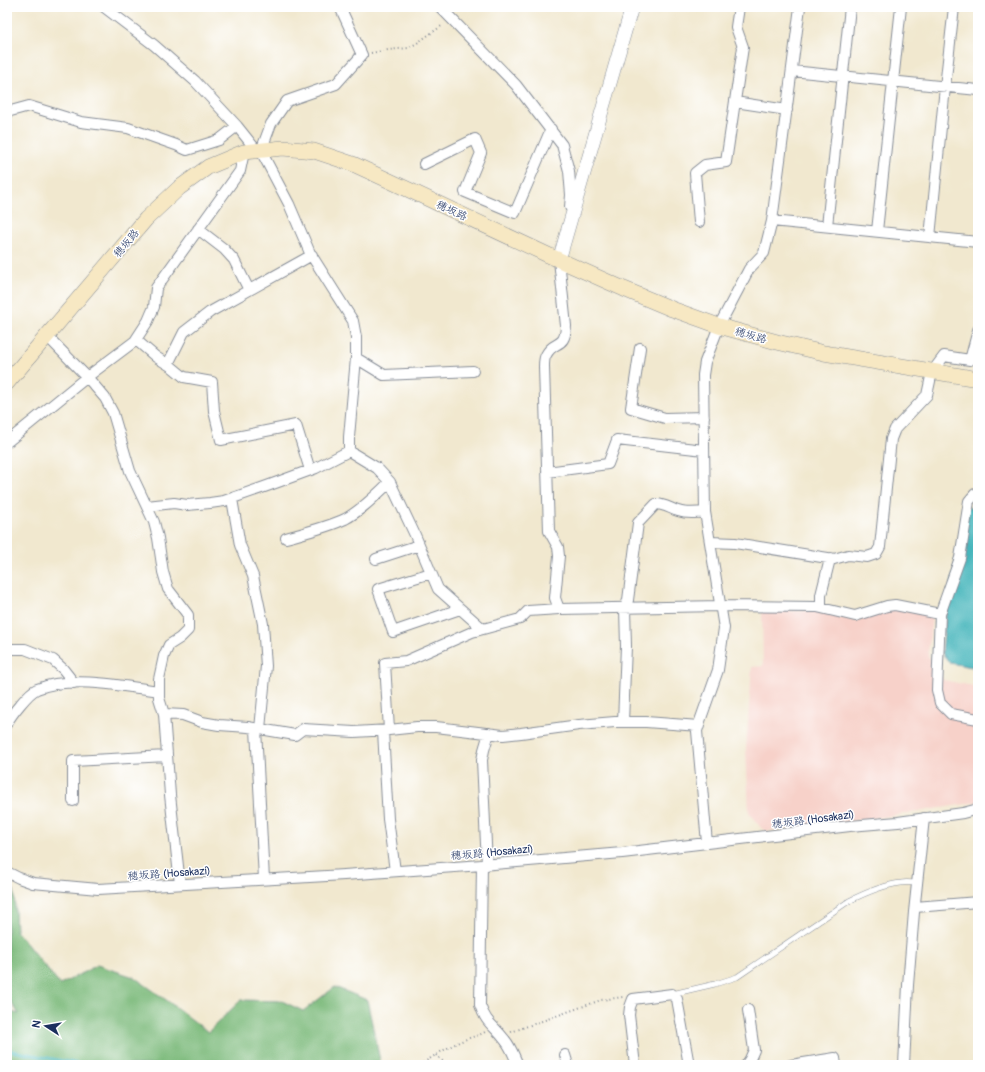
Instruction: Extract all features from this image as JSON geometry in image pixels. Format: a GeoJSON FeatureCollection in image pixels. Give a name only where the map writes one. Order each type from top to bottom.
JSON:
{"type":"FeatureCollection","features":[{"type":"Feature","properties":{"kind":"main road","name":"穂坂路"},"geometry":{"type":"LineString","coordinates":[[7,383],[146,219],[179,188],[208,167],[254,151],[283,148],[314,151],[353,164],[624,289],[718,326],[824,353],[978,379]]}},
{"type":"Feature","properties":{"kind":"street"},"geometry":{"type":"LineString","coordinates":[[104,7],[154,45],[195,81],[237,126],[289,204],[312,255],[353,321],[356,338],[356,358],[349,451]]}},
{"type":"Feature","properties":{"kind":"street"},"geometry":{"type":"LineString","coordinates":[[7,442],[88,376],[136,340],[148,321],[154,306],[156,288],[240,172],[287,101],[336,84],[362,55],[340,7]]}},
{"type":"Feature","properties":{"kind":"street"},"geometry":{"type":"LineString","coordinates":[[440,7],[516,85],[562,145],[569,172],[571,195],[568,228]]}},
{"type":"Feature","properties":{"kind":"street"},"geometry":{"type":"LineString","coordinates":[[559,609],[555,598],[559,556],[558,547],[549,531],[544,367],[545,356],[551,347],[562,342],[566,335],[559,260],[632,7]]}},
{"type":"Feature","properties":{"kind":"street"},"geometry":{"type":"LineString","coordinates":[[699,222],[695,173],[705,165],[726,162],[743,47],[736,27],[739,7]]}},
{"type":"Feature","properties":{"kind":"street"},"geometry":{"type":"LineString","coordinates":[[792,7],[796,38]]}},
{"type":"Feature","properties":{"kind":"street"},"geometry":{"type":"LineString","coordinates":[[707,843],[697,731],[718,670],[724,628],[705,512],[703,375],[705,362],[718,326],[749,269],[764,253],[772,221],[800,7]]}},
{"type":"Feature","properties":{"kind":"street"},"geometry":{"type":"LineString","coordinates":[[827,226],[850,7]]}},
{"type":"Feature","properties":{"kind":"street"},"geometry":{"type":"LineString","coordinates":[[877,231],[901,7]]}},
{"type":"Feature","properties":{"kind":"street"},"geometry":{"type":"LineString","coordinates":[[930,237],[954,7]]}},
{"type":"Feature","properties":{"kind":"street"},"geometry":{"type":"LineString","coordinates":[[792,72],[978,90]]}},
{"type":"Feature","properties":{"kind":"street"},"geometry":{"type":"LineString","coordinates":[[735,102],[787,110]]}},
{"type":"Feature","properties":{"kind":"street"},"geometry":{"type":"LineString","coordinates":[[7,112],[29,106],[81,122],[128,128],[187,150],[219,140],[237,126]]}},
{"type":"Feature","properties":{"kind":"street"},"geometry":{"type":"LineString","coordinates":[[424,164],[475,139],[481,153],[465,192],[514,213],[551,129]]}},
{"type":"Feature","properties":{"kind":"street"},"geometry":{"type":"LineString","coordinates":[[772,221],[978,242]]}},
{"type":"Feature","properties":{"kind":"street"},"geometry":{"type":"LineString","coordinates":[[198,229],[234,260],[249,290]]}},
{"type":"Feature","properties":{"kind":"street"},"geometry":{"type":"LineString","coordinates":[[168,364],[184,332],[210,312],[312,255]]}},
{"type":"Feature","properties":{"kind":"street"},"geometry":{"type":"LineString","coordinates":[[710,542],[735,543],[834,559],[848,555],[867,557],[876,554],[880,547],[891,439],[895,429],[927,395],[932,372],[944,356],[970,360],[978,330]]}},
{"type":"Feature","properties":{"kind":"street"},"geometry":{"type":"LineString","coordinates":[[47,336],[88,376],[105,398],[113,413],[130,471],[154,522],[163,572],[168,589],[188,615],[188,630],[169,646],[164,656],[159,679],[159,698],[164,714],[170,795],[180,884]]}},
{"type":"Feature","properties":{"kind":"street"},"geometry":{"type":"LineString","coordinates":[[136,340],[156,357],[168,364],[184,377],[212,382],[214,412],[221,440],[296,425],[310,470]]}},
{"type":"Feature","properties":{"kind":"street"},"geometry":{"type":"LineString","coordinates":[[640,348],[631,408],[666,418],[704,417]]}},
{"type":"Feature","properties":{"kind":"street"},"geometry":{"type":"LineString","coordinates":[[356,358],[384,375],[474,371]]}},
{"type":"Feature","properties":{"kind":"street"},"geometry":{"type":"LineString","coordinates":[[547,472],[608,464],[617,440],[704,450]]}},
{"type":"Feature","properties":{"kind":"street"},"geometry":{"type":"LineString","coordinates":[[147,506],[210,503],[232,499],[310,470],[349,451]]}},
{"type":"Feature","properties":{"kind":"street"},"geometry":{"type":"LineString","coordinates":[[349,451],[377,468],[390,482],[438,589],[483,629]]}},
{"type":"Feature","properties":{"kind":"street"},"geometry":{"type":"LineString","coordinates":[[286,538],[344,519],[365,504],[390,482]]}},
{"type":"Feature","properties":{"kind":"street"},"geometry":{"type":"LineString","coordinates":[[978,494],[975,494],[969,501],[960,558],[940,614],[937,690],[940,703],[951,714],[978,719]]}},
{"type":"Feature","properties":{"kind":"street"},"geometry":{"type":"LineString","coordinates":[[232,499],[240,545],[253,576],[263,624],[266,666],[258,729],[264,879]]}},
{"type":"Feature","properties":{"kind":"street"},"geometry":{"type":"LineString","coordinates":[[623,722],[626,646],[625,608],[628,600],[638,523],[656,504],[688,513],[705,512]]}},
{"type":"Feature","properties":{"kind":"street"},"geometry":{"type":"LineString","coordinates":[[376,558],[419,544]]}},
{"type":"Feature","properties":{"kind":"street"},"geometry":{"type":"LineString","coordinates":[[821,608],[821,595],[831,558]]}},
{"type":"Feature","properties":{"kind":"street"},"geometry":{"type":"LineString","coordinates":[[431,573],[378,589],[393,632],[460,609]]}},
{"type":"Feature","properties":{"kind":"street"},"geometry":{"type":"LineString","coordinates":[[395,871],[388,819],[385,663],[406,661],[472,632],[520,619],[528,611],[721,606],[821,608],[855,616],[895,605],[940,614]]}},
{"type":"Feature","properties":{"kind":"street"},"geometry":{"type":"LineString","coordinates":[[7,649],[25,649],[53,660],[64,669],[74,683]]}},
{"type":"Feature","properties":{"kind":"street"},"geometry":{"type":"LineString","coordinates":[[7,723],[24,701],[36,689],[58,683],[92,682],[159,691]]}},
{"type":"Feature","properties":{"kind":"street"},"geometry":{"type":"LineString","coordinates":[[164,714],[183,715],[202,722],[219,725],[295,735],[303,729],[354,732],[417,726],[503,735],[521,734],[578,725],[623,722],[646,722],[699,726]]}},
{"type":"Feature","properties":{"kind":"street"},"geometry":{"type":"LineString","coordinates":[[489,733],[482,760],[484,865],[480,1005],[483,1015],[505,1039],[518,1065]]}},
{"type":"Feature","properties":{"kind":"street"},"geometry":{"type":"LineString","coordinates":[[73,801],[73,761],[167,756]]}},
{"type":"Feature","properties":{"kind":"street","name":"穂坂路 (Hosakazi)"},"geometry":{"type":"LineString","coordinates":[[7,872],[33,883],[98,889],[395,871],[622,853],[850,826],[898,822],[978,809]]}},
{"type":"Feature","properties":{"kind":"street"},"geometry":{"type":"LineString","coordinates":[[904,1065],[908,985],[924,818]]}},
{"type":"Feature","properties":{"kind":"street"},"geometry":{"type":"LineString","coordinates":[[915,907],[978,902]]}},
{"type":"Feature","properties":{"kind":"street"},"geometry":{"type":"LineString","coordinates":[[635,1065],[629,1015],[633,999],[672,994],[677,999],[689,1065]]}},
{"type":"Feature","properties":{"kind":"street"},"geometry":{"type":"LineString","coordinates":[[746,1065],[754,1050],[748,1010]]}},
{"type":"Feature","properties":{"kind":"street"},"geometry":{"type":"LineString","coordinates":[[791,1065],[835,1058],[836,1065]]}},
{"type":"Feature","properties":{"kind":"lane"},"geometry":{"type":"LineString","coordinates":[[672,994],[715,984],[737,977],[849,901],[866,893],[882,887],[901,883],[917,883]]}},
{"type":"Feature","properties":{"kind":"path"},"geometry":{"type":"LineString","coordinates":[[362,55],[408,48],[452,18]]}},
{"type":"Feature","properties":{"kind":"path"},"geometry":{"type":"LineString","coordinates":[[501,1035],[601,1000],[626,996],[633,999]]}},
{"type":"Feature","properties":{"kind":"path"},"geometry":{"type":"LineString","coordinates":[[420,1065],[464,1040],[478,1036],[493,1027]]}},
{"type":"Feature","properties":{"kind":"path"},"geometry":{"type":"LineString","coordinates":[[436,1055],[447,1065]]}},
{"type":"Feature","properties":{"kind":"shaded area"},"geometry":{"type":"Polygon","coordinates":[[[892,608],[932,615],[928,655],[943,680],[978,687],[978,802],[891,816],[767,831],[761,828],[749,813],[746,749],[752,667],[763,666],[762,610],[818,611],[855,621],[892,608]]]}},
{"type":"Feature","properties":{"kind":"green space"},"geometry":{"type":"Polygon","coordinates":[[[7,887],[14,890],[16,931],[60,985],[97,965],[134,977],[208,1032],[241,1000],[282,1001],[303,1011],[335,987],[367,1000],[381,1065],[7,1065],[7,1011],[19,1014],[7,996],[7,887]]]}},
{"type":"Feature","properties":{"kind":"water"},"geometry":{"type":"Polygon","coordinates":[[[972,507],[978,508],[978,668],[950,663],[942,653],[946,614],[965,509],[972,507]]]}},
{"type":"Feature","properties":{"kind":"waterway"},"geometry":{"type":"LineString","coordinates":[[7,1050],[84,1065]]}}]}
